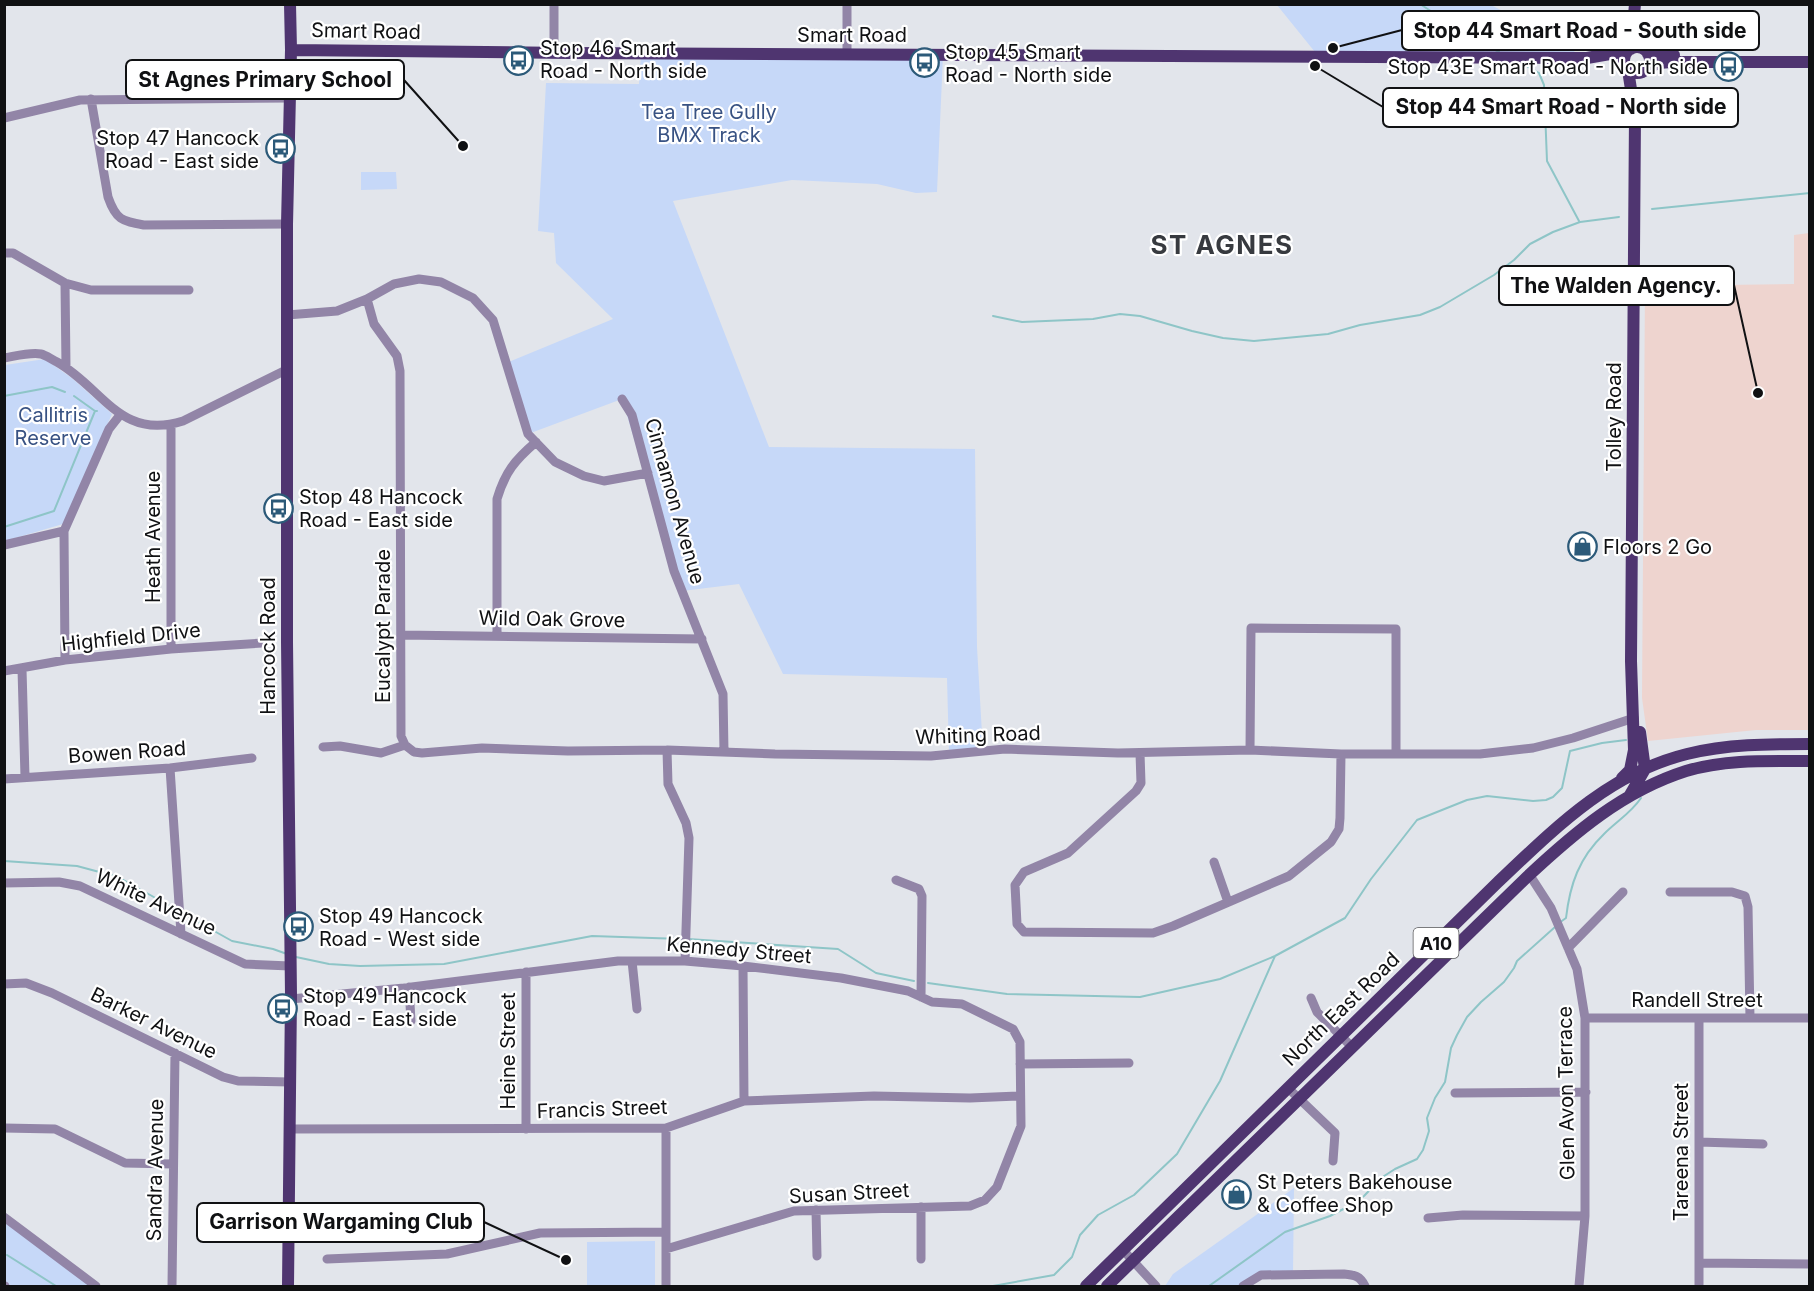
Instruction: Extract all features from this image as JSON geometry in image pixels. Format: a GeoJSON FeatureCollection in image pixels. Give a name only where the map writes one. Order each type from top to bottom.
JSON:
{"type":"FeatureCollection","features":[{"type":"Feature","properties":{"kind":"main road","name":"Hancock Road"},"geometry":{"type":"LineString","coordinates":[[288,1287],[291,999],[286,224],[291,50],[290,4]]}},
{"type":"Feature","properties":{"kind":"main road"},"geometry":{"type":"LineString","coordinates":[[1634,9],[1637,51]]}},
{"type":"Feature","properties":{"kind":"main road","name":"Smart Road"},"geometry":{"type":"LineString","coordinates":[[291,50],[847,55],[1593,57],[1637,51],[1809,55]]}},
{"type":"Feature","properties":{"kind":"main road","name":"Tolley Road"},"geometry":{"type":"LineString","coordinates":[[1634,750],[1631,661],[1635,116],[1627,68],[1624,63],[1637,51],[1649,63],[1635,116]]}},
{"type":"Feature","properties":{"kind":"main road","name":"Smart Road"},"geometry":{"type":"LineString","coordinates":[[1593,57],[1637,73],[1646,69]]}},
{"type":"Feature","properties":{"kind":"main road"},"geometry":{"type":"LineString","coordinates":[[1646,69],[1659,63],[1671,62],[1809,62]]}},
{"type":"Feature","properties":{"kind":"main road"},"geometry":{"type":"LineString","coordinates":[[1634,718],[1650,750],[1665,760]]}},
{"type":"Feature","properties":{"kind":"main road"},"geometry":{"type":"LineString","coordinates":[[1630,795],[1645,769],[1640,732]]}},
{"type":"Feature","properties":{"kind":"main road","name":"North East Road"},"geometry":{"type":"LineString","coordinates":[[1086,1287],[1532,849],[1584,804],[1616,782],[1665,760],[1695,752],[1738,746],[1809,744]]}},
{"type":"Feature","properties":{"kind":"main road"},"geometry":{"type":"LineString","coordinates":[[1634,750],[1638,763],[1645,769],[1660,773],[1675,769],[1698,768]]}},
{"type":"Feature","properties":{"kind":"main road"},"geometry":{"type":"LineString","coordinates":[[1616,782],[1630,770],[1634,750]]}},
{"type":"Feature","properties":{"kind":"main road","name":"North East Road"},"geometry":{"type":"LineString","coordinates":[[1107,1287],[1529,874],[1584,826],[1630,795],[1667,778],[1698,768],[1739,762],[1809,761]]}},
{"type":"Feature","properties":{"kind":"main road"},"geometry":{"type":"LineString","coordinates":[[1497,883],[1520,874],[1529,874],[1528,867],[1532,849]]}},
{"type":"Feature","properties":{"kind":"street"},"geometry":{"type":"LineString","coordinates":[[554,4],[555,53]]}},
{"type":"Feature","properties":{"kind":"street"},"geometry":{"type":"LineString","coordinates":[[847,4],[847,55]]}},
{"type":"Feature","properties":{"kind":"street"},"geometry":{"type":"LineString","coordinates":[[4,118],[61,103],[91,99],[290,98]]}},
{"type":"Feature","properties":{"kind":"street"},"geometry":{"type":"LineString","coordinates":[[91,99],[108,197],[113,212],[124,221],[144,225],[286,224]]}},
{"type":"Feature","properties":{"kind":"street"},"geometry":{"type":"LineString","coordinates":[[4,253],[13,253],[65,283],[91,290],[189,290]]}},
{"type":"Feature","properties":{"kind":"street"},"geometry":{"type":"LineString","coordinates":[[287,315],[337,311],[368,299],[394,284],[420,279],[441,282],[473,298],[493,320],[528,434],[555,462],[584,476],[604,481],[648,473]]}},
{"type":"Feature","properties":{"kind":"street"},"geometry":{"type":"LineString","coordinates":[[65,283],[66,367]]}},
{"type":"Feature","properties":{"kind":"street","name":"Eucalypt Parade"},"geometry":{"type":"LineString","coordinates":[[368,299],[374,324],[397,356],[400,371],[401,736],[405,745]]}},
{"type":"Feature","properties":{"kind":"street"},"geometry":{"type":"LineString","coordinates":[[4,358],[24,354],[42,354],[66,367],[120,415],[147,426],[171,425],[196,415],[288,369]]}},
{"type":"Feature","properties":{"kind":"street","name":"Cinnamon Avenue"},"geometry":{"type":"LineString","coordinates":[[622,399],[632,415],[674,572],[723,693],[724,752]]}},
{"type":"Feature","properties":{"kind":"street"},"geometry":{"type":"LineString","coordinates":[[65,660],[64,531],[109,429],[120,415]]}},
{"type":"Feature","properties":{"kind":"street","name":"Heath Avenue"},"geometry":{"type":"LineString","coordinates":[[171,425],[171,649]]}},
{"type":"Feature","properties":{"kind":"street"},"geometry":{"type":"LineString","coordinates":[[497,636],[497,499],[503,479],[517,458],[536,442]]}},
{"type":"Feature","properties":{"kind":"street"},"geometry":{"type":"LineString","coordinates":[[4,545],[64,531]]}},
{"type":"Feature","properties":{"kind":"street"},"geometry":{"type":"LineString","coordinates":[[1250,750],[1251,628],[1396,629],[1396,753]]}},
{"type":"Feature","properties":{"kind":"street","name":"Wild Oak Grove"},"geometry":{"type":"LineString","coordinates":[[401,636],[702,639]]}},
{"type":"Feature","properties":{"kind":"street","name":"Highfield Drive"},"geometry":{"type":"LineString","coordinates":[[4,671],[65,660],[171,649],[262,643]]}},
{"type":"Feature","properties":{"kind":"street"},"geometry":{"type":"LineString","coordinates":[[22,669],[25,777]]}},
{"type":"Feature","properties":{"kind":"street","name":"Whiting Road"},"geometry":{"type":"LineString","coordinates":[[323,747],[340,746],[381,753],[405,745],[414,752],[422,753],[482,748],[580,752],[667,750],[931,756],[1005,749],[1140,753],[1250,750],[1341,754],[1480,754],[1533,748],[1574,738],[1634,718]]}},
{"type":"Feature","properties":{"kind":"street"},"geometry":{"type":"LineString","coordinates":[[667,750],[668,784],[686,823],[689,838],[686,961]]}},
{"type":"Feature","properties":{"kind":"street"},"geometry":{"type":"LineString","coordinates":[[1140,753],[1141,783],[1136,791],[1068,854],[1024,872],[1015,885],[1017,924],[1024,932],[1153,933],[1289,876],[1331,842],[1339,829],[1341,754]]}},
{"type":"Feature","properties":{"kind":"street","name":"Bowen Road"},"geometry":{"type":"LineString","coordinates":[[4,779],[170,768],[252,758]]}},
{"type":"Feature","properties":{"kind":"street"},"geometry":{"type":"LineString","coordinates":[[170,768],[181,934]]}},
{"type":"Feature","properties":{"kind":"street"},"geometry":{"type":"LineString","coordinates":[[1214,862],[1228,902]]}},
{"type":"Feature","properties":{"kind":"street","name":"Glen Avon Terrace"},"geometry":{"type":"LineString","coordinates":[[1529,874],[1541,890],[1556,919],[1577,969],[1585,1018],[1585,1216],[1579,1287]]}},
{"type":"Feature","properties":{"kind":"street"},"geometry":{"type":"LineString","coordinates":[[896,880],[920,889],[922,896],[921,997]]}},
{"type":"Feature","properties":{"kind":"street","name":"White Avenue"},"geometry":{"type":"LineString","coordinates":[[4,883],[58,882],[80,886],[245,964],[290,958]]}},
{"type":"Feature","properties":{"kind":"street"},"geometry":{"type":"LineString","coordinates":[[1568,948],[1623,892]]}},
{"type":"Feature","properties":{"kind":"street"},"geometry":{"type":"LineString","coordinates":[[1670,892],[1732,892],[1745,896],[1748,907],[1750,1018]]}},
{"type":"Feature","properties":{"kind":"street","name":"Kennedy Street"},"geometry":{"type":"LineString","coordinates":[[291,999],[409,987],[618,960],[686,961],[841,978],[908,991],[932,1002],[962,1004],[1013,1029],[1020,1042],[1022,1126],[997,1187]]}},
{"type":"Feature","properties":{"kind":"street"},"geometry":{"type":"LineString","coordinates":[[632,961],[637,1009]]}},
{"type":"Feature","properties":{"kind":"street"},"geometry":{"type":"LineString","coordinates":[[743,966],[744,1101]]}},
{"type":"Feature","properties":{"kind":"street","name":"Heine Street"},"geometry":{"type":"LineString","coordinates":[[526,972],[526,1130]]}},
{"type":"Feature","properties":{"kind":"street","name":"Barker Avenue"},"geometry":{"type":"LineString","coordinates":[[4,984],[26,983],[52,993],[223,1077],[238,1081],[290,1082]]}},
{"type":"Feature","properties":{"kind":"street"},"geometry":{"type":"LineString","coordinates":[[409,987],[411,1021]]}},
{"type":"Feature","properties":{"kind":"street"},"geometry":{"type":"LineString","coordinates":[[1311,998],[1317,1012],[1340,1038],[1352,1047]]}},
{"type":"Feature","properties":{"kind":"street","name":"Randell Street"},"geometry":{"type":"LineString","coordinates":[[1585,1018],[1809,1018]]}},
{"type":"Feature","properties":{"kind":"street","name":"Tareena Street"},"geometry":{"type":"LineString","coordinates":[[1699,1018],[1699,1287]]}},
{"type":"Feature","properties":{"kind":"street","name":"Sandra Avenue"},"geometry":{"type":"LineString","coordinates":[[172,1287],[175,1053]]}},
{"type":"Feature","properties":{"kind":"street"},"geometry":{"type":"LineString","coordinates":[[1020,1064],[1129,1063]]}},
{"type":"Feature","properties":{"kind":"street"},"geometry":{"type":"LineString","coordinates":[[1288,1088],[1335,1133],[1333,1161]]}},
{"type":"Feature","properties":{"kind":"street"},"geometry":{"type":"LineString","coordinates":[[1455,1093],[1586,1092]]}},
{"type":"Feature","properties":{"kind":"street","name":"Francis Street"},"geometry":{"type":"LineString","coordinates":[[290,1130],[666,1128],[744,1101],[874,1096],[970,1098],[1020,1096]]}},
{"type":"Feature","properties":{"kind":"street"},"geometry":{"type":"LineString","coordinates":[[4,1128],[55,1129],[125,1163],[173,1164]]}},
{"type":"Feature","properties":{"kind":"street"},"geometry":{"type":"LineString","coordinates":[[666,1128],[666,1287]]}},
{"type":"Feature","properties":{"kind":"street"},"geometry":{"type":"LineString","coordinates":[[1699,1142],[1763,1144]]}},
{"type":"Feature","properties":{"kind":"street","name":"Susan Street"},"geometry":{"type":"LineString","coordinates":[[666,1249],[794,1211],[970,1206],[985,1200],[997,1187]]}},
{"type":"Feature","properties":{"kind":"street"},"geometry":{"type":"LineString","coordinates":[[921,1207],[921,1259]]}},
{"type":"Feature","properties":{"kind":"street"},"geometry":{"type":"LineString","coordinates":[[816,1210],[817,1256]]}},
{"type":"Feature","properties":{"kind":"street"},"geometry":{"type":"LineString","coordinates":[[1428,1218],[1463,1215],[1585,1216]]}},
{"type":"Feature","properties":{"kind":"street"},"geometry":{"type":"LineString","coordinates":[[4,1217],[96,1287]]}},
{"type":"Feature","properties":{"kind":"street"},"geometry":{"type":"LineString","coordinates":[[327,1259],[447,1254],[540,1233],[666,1232]]}},
{"type":"Feature","properties":{"kind":"street"},"geometry":{"type":"LineString","coordinates":[[1123,1250],[1156,1287]]}},
{"type":"Feature","properties":{"kind":"street"},"geometry":{"type":"LineString","coordinates":[[1700,1263],[1809,1264]]}},
{"type":"Feature","properties":{"kind":"street"},"geometry":{"type":"LineString","coordinates":[[1243,1287],[1261,1275],[1344,1274],[1360,1278],[1365,1287]]}},
{"type":"Feature","properties":{"kind":"shaded area"},"geometry":{"type":"Polygon","coordinates":[[[1809,233],[1809,730],[1756,730],[1648,741],[1642,698],[1645,286],[1794,284],[1794,235],[1809,233]]]}},
{"type":"Feature","properties":{"kind":"green space"},"geometry":{"type":"Polygon","coordinates":[[[1277,5],[1491,5],[1526,23],[1551,25],[1573,39],[1575,58],[1319,57],[1277,5]]]}},
{"type":"Feature","properties":{"kind":"green space","name":"Tea Tree Gully BMX Track"},"geometry":{"type":"Polygon","coordinates":[[[641,54],[943,55],[937,192],[916,193],[877,184],[792,180],[673,201],[769,447],[975,449],[977,647],[983,751],[949,754],[947,678],[783,674],[739,584],[682,591],[622,399],[528,434],[506,363],[613,319],[556,263],[554,233],[538,231],[546,83],[639,84],[641,54]]]}},
{"type":"Feature","properties":{"kind":"green space"},"geometry":{"type":"Polygon","coordinates":[[[361,172],[396,172],[397,189],[361,190],[361,172]]]}},
{"type":"Feature","properties":{"kind":"green space","name":"Callitris Reserve"},"geometry":{"type":"Polygon","coordinates":[[[45,359],[73,379],[112,414],[63,524],[5,541],[5,365],[45,359]]]}},
{"type":"Feature","properties":{"kind":"green space"},"geometry":{"type":"Polygon","coordinates":[[[1294,1188],[1293,1274],[1261,1275],[1243,1286],[1165,1286],[1173,1274],[1294,1188]]]}},
{"type":"Feature","properties":{"kind":"green space"},"geometry":{"type":"Polygon","coordinates":[[[5,1217],[96,1286],[5,1286],[5,1217]]]}},
{"type":"Feature","properties":{"kind":"green space"},"geometry":{"type":"Polygon","coordinates":[[[655,1241],[655,1286],[587,1286],[587,1242],[655,1241]]]}},
{"type":"Feature","properties":{"kind":"waterway"},"geometry":{"type":"LineString","coordinates":[[1420,4],[1499,52]]}},
{"type":"Feature","properties":{"kind":"waterway"},"geometry":{"type":"LineString","coordinates":[[1521,63],[1539,73],[1544,85],[1547,161],[1579,221]]}},
{"type":"Feature","properties":{"kind":"waterway"},"geometry":{"type":"LineString","coordinates":[[1652,209],[1810,193]]}},
{"type":"Feature","properties":{"kind":"waterway"},"geometry":{"type":"LineString","coordinates":[[993,316],[1022,322],[1093,319],[1120,314],[1140,316],[1223,338],[1254,341],[1328,334],[1360,325],[1420,315],[1440,307],[1494,275],[1530,244],[1553,232],[1580,222],[1619,217]]}},
{"type":"Feature","properties":{"kind":"waterway"},"geometry":{"type":"LineString","coordinates":[[4,396],[52,387],[65,392]]}},
{"type":"Feature","properties":{"kind":"waterway"},"geometry":{"type":"LineString","coordinates":[[74,396],[95,411]]}},
{"type":"Feature","properties":{"kind":"waterway"},"geometry":{"type":"LineString","coordinates":[[4,527],[54,511],[95,411],[97,411]]}},
{"type":"Feature","properties":{"kind":"waterway"},"geometry":{"type":"LineString","coordinates":[[928,983],[1007,994],[1140,997],[1220,979],[1275,956],[1345,918],[1371,879],[1417,820],[1467,800],[1487,796],[1533,801],[1546,800],[1562,788],[1570,751],[1626,740]]}},
{"type":"Feature","properties":{"kind":"waterway"},"geometry":{"type":"LineString","coordinates":[[1559,923],[1566,918],[1573,883],[1588,852],[1641,798]]}},
{"type":"Feature","properties":{"kind":"waterway"},"geometry":{"type":"LineString","coordinates":[[4,861],[77,866],[118,877],[177,910]]}},
{"type":"Feature","properties":{"kind":"waterway"},"geometry":{"type":"LineString","coordinates":[[182,913],[232,941],[287,954]]}},
{"type":"Feature","properties":{"kind":"waterway"},"geometry":{"type":"LineString","coordinates":[[1209,1286],[1285,1232],[1330,1216],[1353,1204],[1381,1178],[1417,1159],[1423,1150],[1429,1131],[1427,1118],[1445,1082],[1451,1048],[1467,1017],[1504,982],[1517,961],[1555,927]]}},
{"type":"Feature","properties":{"kind":"waterway"},"geometry":{"type":"LineString","coordinates":[[296,957],[329,964],[360,966],[444,964],[592,936],[682,939]]}},
{"type":"Feature","properties":{"kind":"waterway"},"geometry":{"type":"LineString","coordinates":[[688,939],[838,949],[876,973],[914,981]]}},
{"type":"Feature","properties":{"kind":"waterway"},"geometry":{"type":"LineString","coordinates":[[993,1286],[1054,1275],[1072,1257],[1080,1235],[1098,1215],[1134,1195],[1177,1154],[1220,1081],[1275,956]]}},
{"type":"Feature","properties":{"kind":"waterway"},"geometry":{"type":"LineString","coordinates":[[7,1255],[56,1286]]}},
{"type":"Feature","properties":{"kind":"place","name":"Stop 44 Smart Road - South side"},"geometry":{"type":"Point","coordinates":[1333,48]}},
{"type":"Feature","properties":{"kind":"place","name":"Stop 46 Smart Road - North side"},"geometry":{"type":"Point","coordinates":[519,60]}},
{"type":"Feature","properties":{"kind":"place","name":"Stop 45 Smart Road - North side"},"geometry":{"type":"Point","coordinates":[924,63]}},
{"type":"Feature","properties":{"kind":"place","name":"Stop 44 Smart Road - North side"},"geometry":{"type":"Point","coordinates":[1315,66]}},
{"type":"Feature","properties":{"kind":"place","name":"Stop 43E Smart Road - North side"},"geometry":{"type":"Point","coordinates":[1729,67]}},
{"type":"Feature","properties":{"kind":"place","name":"St Agnes Primary School"},"geometry":{"type":"Point","coordinates":[463,146]}},
{"type":"Feature","properties":{"kind":"place","name":"Stop 47 Hancock Road - East side"},"geometry":{"type":"Point","coordinates":[280,149]}},
{"type":"Feature","properties":{"kind":"place","name":"The Walden Agency."},"geometry":{"type":"Point","coordinates":[1758,393]}},
{"type":"Feature","properties":{"kind":"place","name":"Stop 48 Hancock Road - East side"},"geometry":{"type":"Point","coordinates":[278,509]}},
{"type":"Feature","properties":{"kind":"place","name":"Floors 2 Go"},"geometry":{"type":"Point","coordinates":[1582,547]}},
{"type":"Feature","properties":{"kind":"place","name":"Stop 49 Hancock Road - West side"},"geometry":{"type":"Point","coordinates":[298,927]}},
{"type":"Feature","properties":{"kind":"place","name":"Stop 49 Hancock Road - East side"},"geometry":{"type":"Point","coordinates":[282,1008]}},
{"type":"Feature","properties":{"kind":"place","name":"St Peters Bakehouse & Coffee Shop"},"geometry":{"type":"Point","coordinates":[1236,1194]}},
{"type":"Feature","properties":{"kind":"place","name":"Garrison Wargaming Club"},"geometry":{"type":"Point","coordinates":[566,1260]}},
{"type":"Feature","properties":{"kind":"district","name":"ST AGNES"},"geometry":{"type":"Point","coordinates":[1222,244]}}]}
